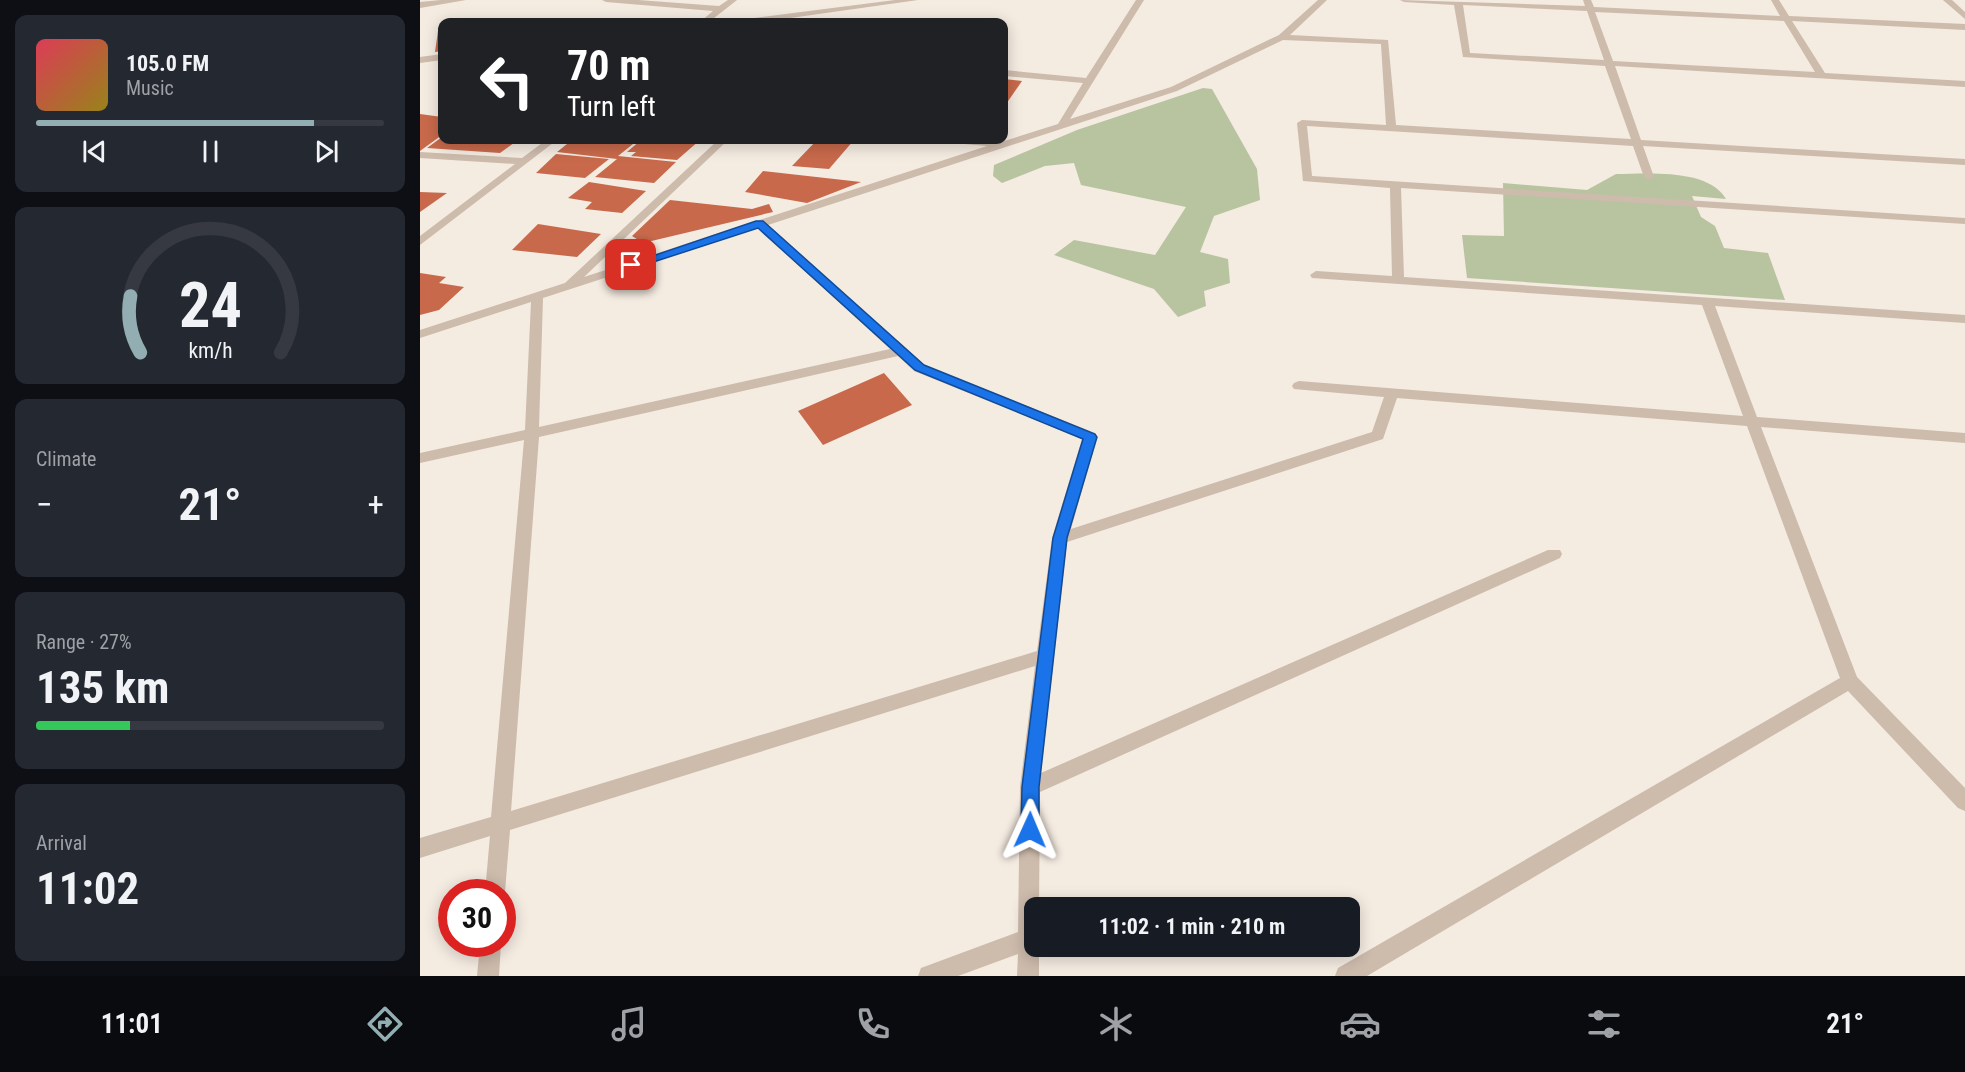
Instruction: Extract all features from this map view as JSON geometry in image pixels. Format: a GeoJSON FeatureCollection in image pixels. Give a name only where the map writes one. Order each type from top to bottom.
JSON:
{"type":"FeatureCollection","features":[{"type":"Feature","properties":{"kind":"street"},"geometry":{"type":"LineString","coordinates":[[420,5],[462,0]]}},
{"type":"Feature","properties":{"kind":"street"},"geometry":{"type":"LineString","coordinates":[[606,0],[721,9]]}},
{"type":"Feature","properties":{"kind":"street"},"geometry":{"type":"LineString","coordinates":[[709,18],[732,0]]}},
{"type":"Feature","properties":{"kind":"street"},"geometry":{"type":"LineString","coordinates":[[775,18],[914,0]]}},
{"type":"Feature","properties":{"kind":"street"},"geometry":{"type":"LineString","coordinates":[[1061,126],[1140,0]]}},
{"type":"Feature","properties":{"kind":"street"},"geometry":{"type":"LineString","coordinates":[[1008,143],[1174,89],[1282,37],[1323,0]]}},
{"type":"Feature","properties":{"kind":"street"},"geometry":{"type":"LineString","coordinates":[[1404,0],[1458,3],[1588,4],[1786,19],[1965,27]]}},
{"type":"Feature","properties":{"kind":"street"},"geometry":{"type":"LineString","coordinates":[[1775,0],[1821,76]]}},
{"type":"Feature","properties":{"kind":"street"},"geometry":{"type":"LineString","coordinates":[[1947,0],[1965,16]]}},
{"type":"Feature","properties":{"kind":"street"},"geometry":{"type":"LineString","coordinates":[[1458,3],[1466,55],[1965,84]]}},
{"type":"Feature","properties":{"kind":"street"},"geometry":{"type":"LineString","coordinates":[[1588,4],[1649,177]]}},
{"type":"Feature","properties":{"kind":"street"},"geometry":{"type":"LineString","coordinates":[[850,17],[862,6]]}},
{"type":"Feature","properties":{"kind":"street"},"geometry":{"type":"LineString","coordinates":[[1282,37],[1385,42],[1390,128]]}},
{"type":"Feature","properties":{"kind":"street"},"geometry":{"type":"LineString","coordinates":[[420,60],[438,58]]}},
{"type":"Feature","properties":{"kind":"street"},"geometry":{"type":"LineString","coordinates":[[1008,72],[1088,81]]}},
{"type":"Feature","properties":{"kind":"street"},"geometry":{"type":"LineString","coordinates":[[1965,162],[1302,123],[1307,179],[1965,221]]}},
{"type":"Feature","properties":{"kind":"street"},"geometry":{"type":"LineString","coordinates":[[420,242],[547,144]]}},
{"type":"Feature","properties":{"kind":"street"},"geometry":{"type":"LineString","coordinates":[[567,286],[719,144]]}},
{"type":"Feature","properties":{"kind":"street"},"geometry":{"type":"LineString","coordinates":[[420,334],[1004,144]]}},
{"type":"Feature","properties":{"kind":"street"},"geometry":{"type":"LineString","coordinates":[[420,155],[524,161]]}},
{"type":"Feature","properties":{"kind":"street"},"geometry":{"type":"LineString","coordinates":[[1395,185],[1398,281]]}},
{"type":"Feature","properties":{"kind":"street"},"geometry":{"type":"LineString","coordinates":[[760,224],[919,368],[1090,437],[1060,538],[1030,787],[1029,897]]}},
{"type":"Feature","properties":{"kind":"street"},"geometry":{"type":"LineString","coordinates":[[1316,275],[1965,319]]}},
{"type":"Feature","properties":{"kind":"street"},"geometry":{"type":"LineString","coordinates":[[496,879],[532,433],[537,296]]}},
{"type":"Feature","properties":{"kind":"street"},"geometry":{"type":"LineString","coordinates":[[1707,302],[1850,681],[1965,802]]}},
{"type":"Feature","properties":{"kind":"street"},"geometry":{"type":"LineString","coordinates":[[420,458],[901,351]]}},
{"type":"Feature","properties":{"kind":"street"},"geometry":{"type":"LineString","coordinates":[[1299,386],[1965,438]]}},
{"type":"Feature","properties":{"kind":"street"},"geometry":{"type":"LineString","coordinates":[[1060,538],[1378,435],[1392,393]]}},
{"type":"Feature","properties":{"kind":"street"},"geometry":{"type":"LineString","coordinates":[[1030,787],[1554,554]]}},
{"type":"Feature","properties":{"kind":"street"},"geometry":{"type":"LineString","coordinates":[[420,848],[1046,656]]}},
{"type":"Feature","properties":{"kind":"street"},"geometry":{"type":"LineString","coordinates":[[1346,976],[1850,681]]}},
{"type":"Feature","properties":{"kind":"street"},"geometry":{"type":"LineString","coordinates":[[929,976],[1024,940]]}},
{"type":"Feature","properties":{"kind":"street"},"geometry":{"type":"LineString","coordinates":[[488,976],[490,957]]}},
{"type":"Feature","properties":{"kind":"street"},"geometry":{"type":"LineString","coordinates":[[1028,957],[1028,976]]}},
{"type":"Feature","properties":{"kind":"green space"},"geometry":{"type":"Polygon","coordinates":[[[1203,88],[1212,89],[1257,169],[1260,200],[1214,216],[1200,252],[1228,259],[1230,283],[1204,291],[1206,306],[1178,317],[1154,289],[1054,255],[1074,240],[1155,255],[1186,207],[1081,185],[1074,163],[1045,166],[1002,183],[993,176],[994,165],[1077,130],[1203,88]]]}},
{"type":"Feature","properties":{"kind":"green space"},"geometry":{"type":"Polygon","coordinates":[[[1616,174],[1691,177],[1717,189],[1726,199],[1692,196],[1701,217],[1715,226],[1724,248],[1768,253],[1785,300],[1467,278],[1462,235],[1504,236],[1503,183],[1587,190],[1616,174]]]}},
{"type":"Feature","properties":{"kind":"building"},"geometry":{"type":"Polygon","coordinates":[[[438,31],[438,52],[435,52],[438,31]]]}},
{"type":"Feature","properties":{"kind":"building"},"geometry":{"type":"Polygon","coordinates":[[[1008,79],[1022,81],[1008,101],[1008,79]]]}},
{"type":"Feature","properties":{"kind":"building"},"geometry":{"type":"Polygon","coordinates":[[[420,114],[438,116],[438,138],[420,151],[420,114]]]}},
{"type":"Feature","properties":{"kind":"building"},"geometry":{"type":"Polygon","coordinates":[[[438,140],[438,144],[512,144],[500,153],[427,148],[438,140]]]}},
{"type":"Feature","properties":{"kind":"building"},"geometry":{"type":"Polygon","coordinates":[[[567,144],[633,144],[618,156],[676,162],[654,183],[595,177],[617,159],[557,152],[567,144]]]}},
{"type":"Feature","properties":{"kind":"building"},"geometry":{"type":"Polygon","coordinates":[[[636,144],[695,144],[677,160],[631,156],[636,152],[627,152],[636,144]]]}},
{"type":"Feature","properties":{"kind":"building"},"geometry":{"type":"Polygon","coordinates":[[[813,144],[851,144],[829,169],[792,166],[813,144]]]}},
{"type":"Feature","properties":{"kind":"building"},"geometry":{"type":"Polygon","coordinates":[[[556,154],[609,159],[585,178],[536,173],[556,154]]]}},
{"type":"Feature","properties":{"kind":"building"},"geometry":{"type":"Polygon","coordinates":[[[763,171],[861,182],[807,203],[745,192],[763,171]]]}},
{"type":"Feature","properties":{"kind":"building"},"geometry":{"type":"Polygon","coordinates":[[[589,182],[646,191],[622,213],[585,209],[592,202],[568,198],[589,182]]]}},
{"type":"Feature","properties":{"kind":"building"},"geometry":{"type":"Polygon","coordinates":[[[420,192],[447,193],[420,212],[420,192]]]}},
{"type":"Feature","properties":{"kind":"building"},"geometry":{"type":"Polygon","coordinates":[[[670,200],[752,209],[769,204],[773,212],[643,243],[632,236],[670,200]]]}},
{"type":"Feature","properties":{"kind":"building"},"geometry":{"type":"Polygon","coordinates":[[[538,224],[601,234],[577,257],[512,250],[538,224]]]}},
{"type":"Feature","properties":{"kind":"building"},"geometry":{"type":"Polygon","coordinates":[[[420,273],[446,277],[439,283],[464,287],[439,310],[420,315],[420,273]]]}},
{"type":"Feature","properties":{"kind":"building"},"geometry":{"type":"Polygon","coordinates":[[[884,373],[912,405],[823,445],[798,411],[884,373]]]}},
{"type":"Feature","properties":{"kind":"route"},"geometry":{"type":"LineString","coordinates":[[631,265],[760,224],[919,368],[1090,437],[1060,538],[1030,787],[1030,830]]}}]}
